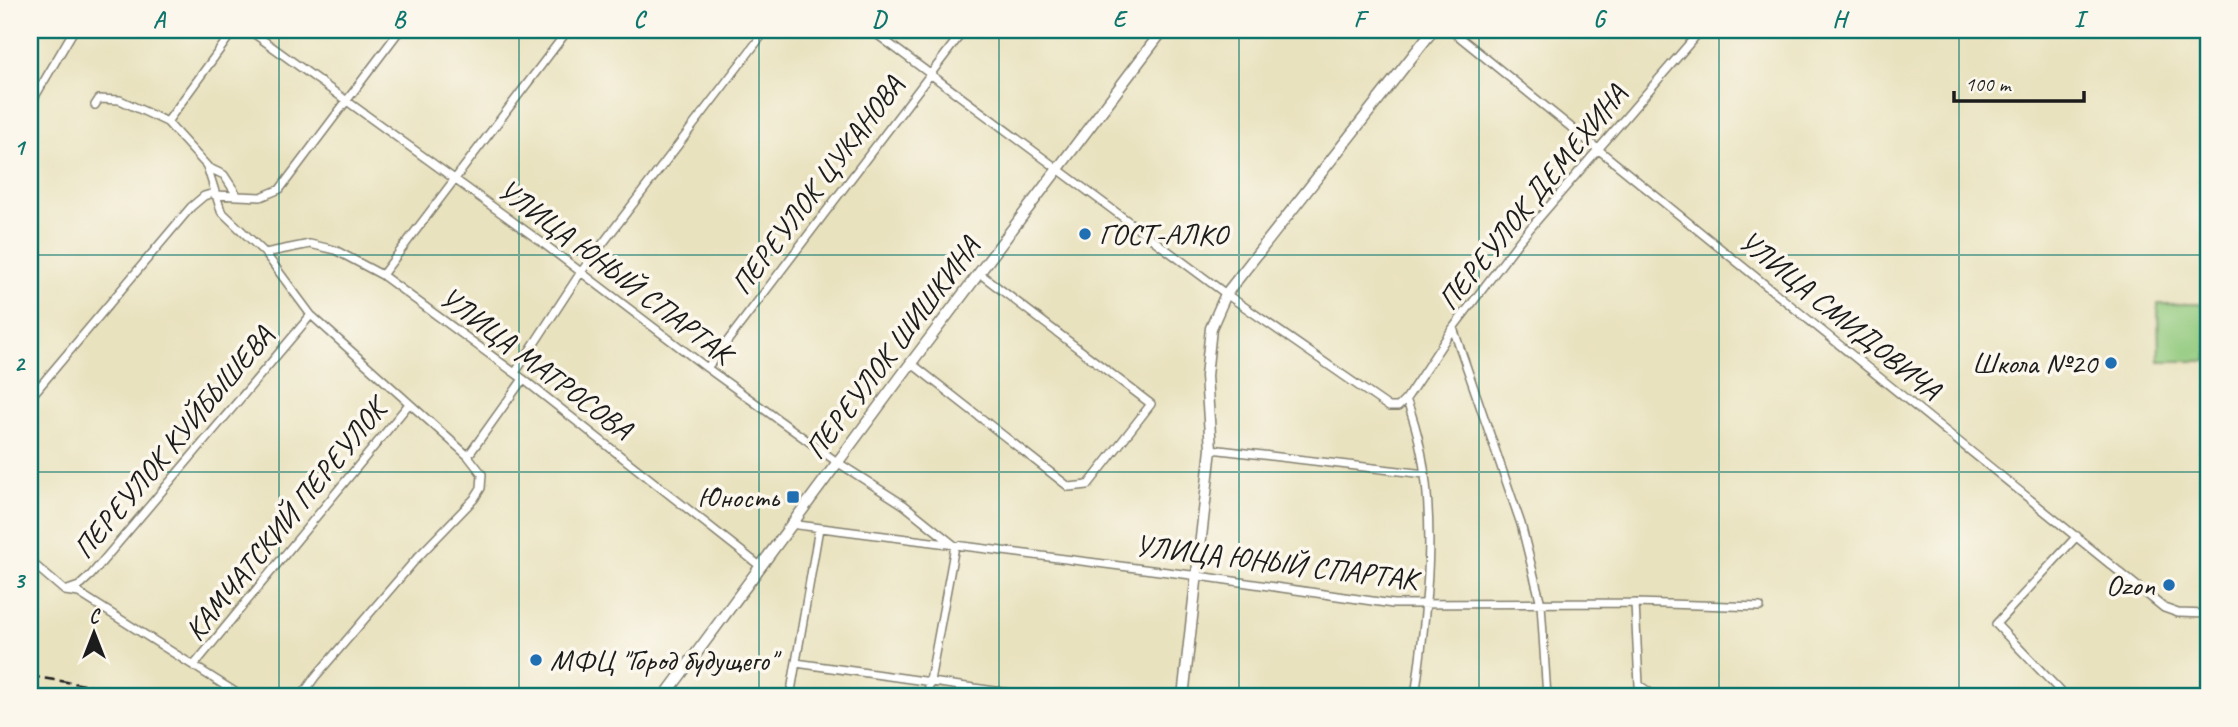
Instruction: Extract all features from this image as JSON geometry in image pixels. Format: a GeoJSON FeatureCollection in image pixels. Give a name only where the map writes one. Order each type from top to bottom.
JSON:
{"type":"FeatureCollection","features":[{"type":"Feature","properties":{"kind":"main road","name":"ПЕРЕУЛОК ШИШКИНА"},"geometry":{"type":"LineString","coordinates":[[664,697],[790,524],[1163,30]]}},
{"type":"Feature","properties":{"kind":"main road"},"geometry":{"type":"LineString","coordinates":[[1183,697],[1199,576],[1210,449],[1206,376],[1211,328],[1226,294],[1433,30]]}},
{"type":"Feature","properties":{"kind":"street"},"geometry":{"type":"LineString","coordinates":[[30,105],[74,30]]}},
{"type":"Feature","properties":{"kind":"street"},"geometry":{"type":"LineString","coordinates":[[167,122],[233,30]]}},
{"type":"Feature","properties":{"kind":"street","name":"УЛИЦА ЮНЫЙ СПАРТАК"},"geometry":{"type":"LineString","coordinates":[[249,30],[837,463],[904,505],[955,546]]}},
{"type":"Feature","properties":{"kind":"street"},"geometry":{"type":"LineString","coordinates":[[30,398],[191,207],[214,194],[261,198],[281,189],[400,30]]}},
{"type":"Feature","properties":{"kind":"street"},"geometry":{"type":"LineString","coordinates":[[382,275],[568,30]]}},
{"type":"Feature","properties":{"kind":"street"},"geometry":{"type":"LineString","coordinates":[[514,373],[581,272],[766,30]]}},
{"type":"Feature","properties":{"kind":"street"},"geometry":{"type":"LineString","coordinates":[[871,30],[1226,294],[1389,407],[1398,407],[1406,399],[1419,431],[1425,474],[1428,603],[1415,697]]}},
{"type":"Feature","properties":{"kind":"street","name":"ПЕРЕУЛОК ЦУКАНОВА"},"geometry":{"type":"LineString","coordinates":[[707,368],[964,30]]}},
{"type":"Feature","properties":{"kind":"street","name":"УЛИЦА СМИДОВИЧА"},"geometry":{"type":"LineString","coordinates":[[1451,30],[2164,608],[2178,613],[2208,614]]}},
{"type":"Feature","properties":{"kind":"street","name":"ПЕРЕУЛОК ДЕМЕХИНА"},"geometry":{"type":"LineString","coordinates":[[1406,399],[1453,328],[1520,240],[1701,30]]}},
{"type":"Feature","properties":{"kind":"street"},"geometry":{"type":"LineString","coordinates":[[95,105],[99,99],[120,100],[167,122],[207,167],[224,175],[237,195]]}},
{"type":"Feature","properties":{"kind":"street"},"geometry":{"type":"LineString","coordinates":[[207,167],[221,211],[265,253],[310,315],[468,456],[480,469],[483,480],[474,499],[417,558],[301,697]]}},
{"type":"Feature","properties":{"kind":"street","name":"УЛИЦА МАТРОСОВА"},"geometry":{"type":"LineString","coordinates":[[265,253],[310,244],[334,250],[382,275],[523,379],[760,566]]}},
{"type":"Feature","properties":{"kind":"street"},"geometry":{"type":"LineString","coordinates":[[911,363],[1069,487],[1088,485],[1151,404],[979,273]]}},
{"type":"Feature","properties":{"kind":"street","name":"ПЕРЕУЛОК КУЙБЫШЕВА"},"geometry":{"type":"LineString","coordinates":[[65,591],[79,586],[92,575],[310,315]]}},
{"type":"Feature","properties":{"kind":"street"},"geometry":{"type":"LineString","coordinates":[[1453,328],[1521,524],[1541,604],[1547,697]]}},
{"type":"Feature","properties":{"kind":"street"},"geometry":{"type":"LineString","coordinates":[[468,456],[523,379]]}},
{"type":"Feature","properties":{"kind":"street","name":"КАМЧАТСКИЙ ПЕРЕУЛОК"},"geometry":{"type":"LineString","coordinates":[[195,664],[410,404]]}},
{"type":"Feature","properties":{"kind":"street"},"geometry":{"type":"LineString","coordinates":[[1210,449],[1425,474]]}},
{"type":"Feature","properties":{"kind":"street","name":"УЛИЦА ЮНЫЙ СПАРТАК"},"geometry":{"type":"LineString","coordinates":[[790,524],[1199,576],[1394,604],[1635,603],[1760,607]]}},
{"type":"Feature","properties":{"kind":"street"},"geometry":{"type":"LineString","coordinates":[[790,697],[819,528]]}},
{"type":"Feature","properties":{"kind":"street"},"geometry":{"type":"LineString","coordinates":[[2066,697],[1996,624],[2077,536]]}},
{"type":"Feature","properties":{"kind":"street"},"geometry":{"type":"LineString","coordinates":[[927,697],[955,546]]}},
{"type":"Feature","properties":{"kind":"street"},"geometry":{"type":"LineString","coordinates":[[30,561],[65,591],[79,593],[195,664],[243,697]]}},
{"type":"Feature","properties":{"kind":"street"},"geometry":{"type":"LineString","coordinates":[[1635,603],[1639,685],[1652,694],[1672,697]]}},
{"type":"Feature","properties":{"kind":"street"},"geometry":{"type":"LineString","coordinates":[[796,663],[1038,697]]}},
{"type":"Feature","properties":{"kind":"green space"},"geometry":{"type":"Polygon","coordinates":[[[2158,304],[2208,304],[2208,361],[2159,361],[2158,304]]]}},
{"type":"Feature","properties":{"kind":"railway"},"geometry":{"type":"LineString","coordinates":[[30,676],[158,697]]}},
{"type":"Feature","properties":{"kind":"place","name":"ГОСТ-АЛКО"},"geometry":{"type":"Point","coordinates":[1085,234]}},
{"type":"Feature","properties":{"kind":"place","name":"Школа №20"},"geometry":{"type":"Point","coordinates":[2111,363]}},
{"type":"Feature","properties":{"kind":"place","name":"Юность"},"geometry":{"type":"Point","coordinates":[793,497]}},
{"type":"Feature","properties":{"kind":"place","name":"Ozon"},"geometry":{"type":"Point","coordinates":[2169,585]}},
{"type":"Feature","properties":{"kind":"place","name":"МФЦ \"Город будущего\""},"geometry":{"type":"Point","coordinates":[536,660]}}]}
